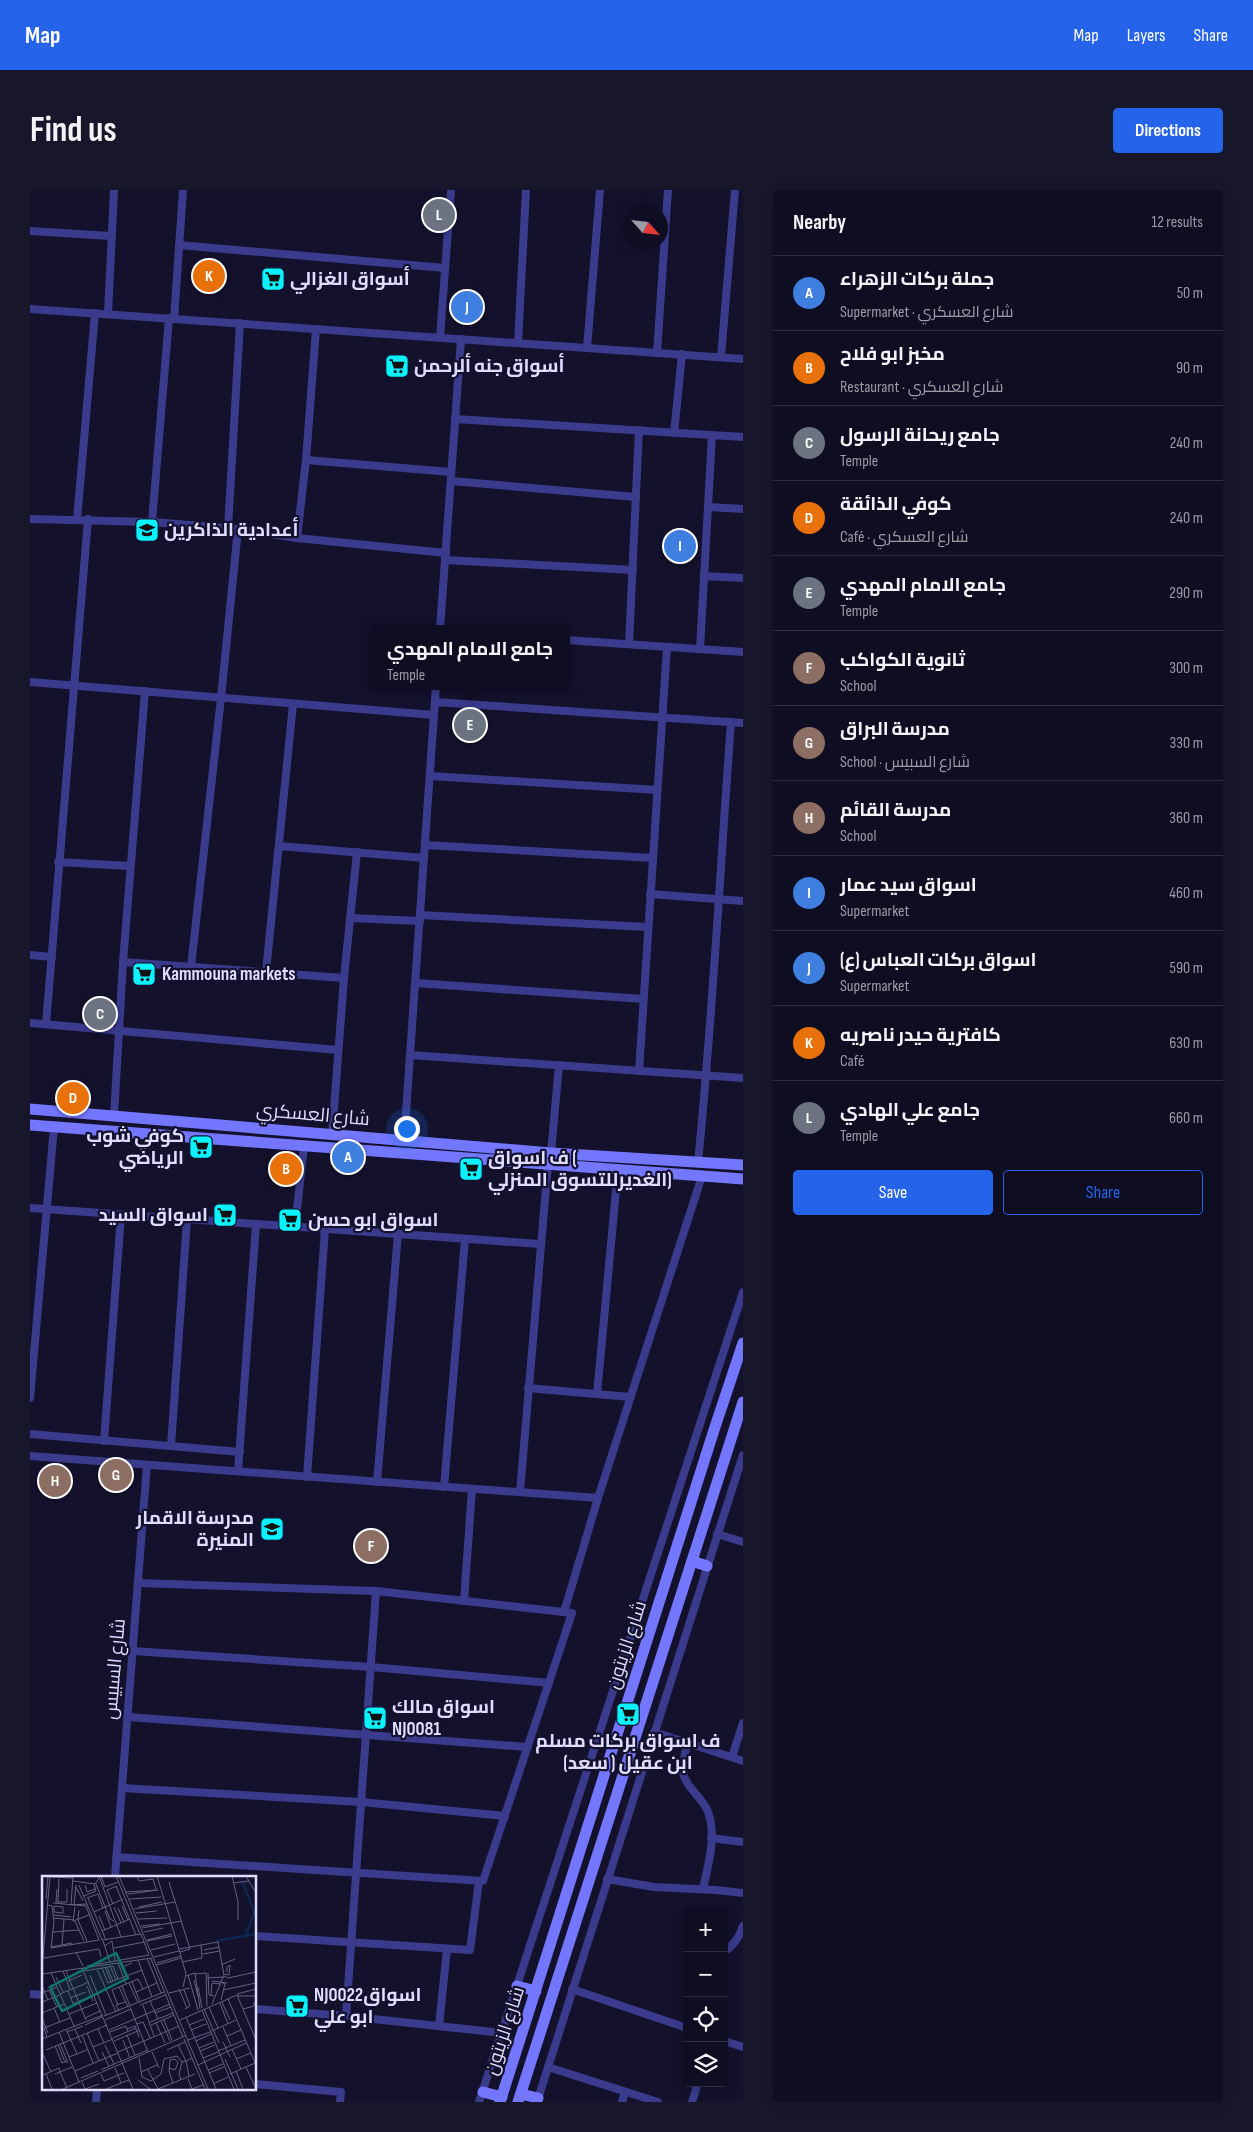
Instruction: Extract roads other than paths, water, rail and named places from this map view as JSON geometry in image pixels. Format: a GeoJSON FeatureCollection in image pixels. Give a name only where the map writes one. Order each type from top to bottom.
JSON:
{"type":"FeatureCollection","features":[{"type":"Feature","properties":{"kind":"main road","name":"شارع العسكري"},"geometry":{"type":"LineString","coordinates":[[30,1108],[404,1140],[618,1169],[743,1179]]}},
{"type":"Feature","properties":{"kind":"main road","name":"شارع العسكري"},"geometry":{"type":"LineString","coordinates":[[30,1125],[304,1146],[550,1159],[698,1162],[743,1165]]}},
{"type":"Feature","properties":{"kind":"main road","name":"شارع الزيتون"},"geometry":{"type":"LineString","coordinates":[[501,2100],[726,1391],[743,1343]]}},
{"type":"Feature","properties":{"kind":"main road"},"geometry":{"type":"LineString","coordinates":[[726,1391],[727,1396],[731,1400],[736,1402],[743,1398]]}},
{"type":"Feature","properties":{"kind":"main road","name":"شارع الزيتون"},"geometry":{"type":"LineString","coordinates":[[520,2098],[743,1402]]}},
{"type":"Feature","properties":{"kind":"main road"},"geometry":{"type":"LineString","coordinates":[[714,1430],[717,1426],[727,1426],[733,1434]]}},
{"type":"Feature","properties":{"kind":"main road"},"geometry":{"type":"LineString","coordinates":[[692,1561],[707,1566]]}},
{"type":"Feature","properties":{"kind":"main road"},"geometry":{"type":"LineString","coordinates":[[517,1986],[536,1991]]}},
{"type":"Feature","properties":{"kind":"main road"},"geometry":{"type":"LineString","coordinates":[[481,2097],[501,2100]]}},
{"type":"Feature","properties":{"kind":"main road"},"geometry":{"type":"LineString","coordinates":[[520,2098],[538,2100]]}},
{"type":"Feature","properties":{"kind":"street"},"geometry":{"type":"LineString","coordinates":[[108,314],[114,190]]}},
{"type":"Feature","properties":{"kind":"street"},"geometry":{"type":"LineString","coordinates":[[152,522],[184,190]]}},
{"type":"Feature","properties":{"kind":"street"},"geometry":{"type":"LineString","coordinates":[[440,337],[451,190]]}},
{"type":"Feature","properties":{"kind":"street"},"geometry":{"type":"LineString","coordinates":[[518,343],[526,190]]}},
{"type":"Feature","properties":{"kind":"street"},"geometry":{"type":"LineString","coordinates":[[587,348],[600,190]]}},
{"type":"Feature","properties":{"kind":"street"},"geometry":{"type":"LineString","coordinates":[[657,353],[668,190]]}},
{"type":"Feature","properties":{"kind":"street"},"geometry":{"type":"LineString","coordinates":[[721,357],[735,190]]}},
{"type":"Feature","properties":{"kind":"street"},"geometry":{"type":"LineString","coordinates":[[30,232],[111,236]]}},
{"type":"Feature","properties":{"kind":"street"},"geometry":{"type":"LineString","coordinates":[[179,245],[445,268]]}},
{"type":"Feature","properties":{"kind":"street"},"geometry":{"type":"LineString","coordinates":[[30,309],[743,358]]}},
{"type":"Feature","properties":{"kind":"street"},"geometry":{"type":"LineString","coordinates":[[77,520],[95,313]]}},
{"type":"Feature","properties":{"kind":"street"},"geometry":{"type":"LineString","coordinates":[[228,528],[240,323]]}},
{"type":"Feature","properties":{"kind":"street"},"geometry":{"type":"LineString","coordinates":[[297,538],[306,460],[316,328]]}},
{"type":"Feature","properties":{"kind":"street"},"geometry":{"type":"LineString","coordinates":[[440,625],[461,339]]}},
{"type":"Feature","properties":{"kind":"street"},"geometry":{"type":"LineString","coordinates":[[674,433],[682,354]]}},
{"type":"Feature","properties":{"kind":"street"},"geometry":{"type":"LineString","coordinates":[[455,419],[743,437]]}},
{"type":"Feature","properties":{"kind":"street"},"geometry":{"type":"LineString","coordinates":[[629,644],[640,430]]}},
{"type":"Feature","properties":{"kind":"street"},"geometry":{"type":"LineString","coordinates":[[700,649],[712,435]]}},
{"type":"Feature","properties":{"kind":"street"},"geometry":{"type":"LineString","coordinates":[[306,460],[452,472]]}},
{"type":"Feature","properties":{"kind":"street"},"geometry":{"type":"LineString","coordinates":[[451,481],[636,497]]}},
{"type":"Feature","properties":{"kind":"street"},"geometry":{"type":"LineString","coordinates":[[708,507],[743,509]]}},
{"type":"Feature","properties":{"kind":"street"},"geometry":{"type":"LineString","coordinates":[[30,519],[88,519],[228,528],[446,557],[633,570]]}},
{"type":"Feature","properties":{"kind":"street"},"geometry":{"type":"LineString","coordinates":[[46,1024],[58,862],[76,685],[88,519]]}},
{"type":"Feature","properties":{"kind":"street"},"geometry":{"type":"LineString","coordinates":[[191,967],[238,529]]}},
{"type":"Feature","properties":{"kind":"street"},"geometry":{"type":"LineString","coordinates":[[704,576],[743,578]]}},
{"type":"Feature","properties":{"kind":"street"},"geometry":{"type":"LineString","coordinates":[[570,640],[743,652]]}},
{"type":"Feature","properties":{"kind":"street"},"geometry":{"type":"LineString","coordinates":[[639,1071],[667,647]]}},
{"type":"Feature","properties":{"kind":"street"},"geometry":{"type":"LineString","coordinates":[[30,682],[434,715]]}},
{"type":"Feature","properties":{"kind":"street"},"geometry":{"type":"LineString","coordinates":[[404,1140],[436,690]]}},
{"type":"Feature","properties":{"kind":"street"},"geometry":{"type":"LineString","coordinates":[[114,1115],[130,866],[145,691]]}},
{"type":"Feature","properties":{"kind":"street"},"geometry":{"type":"LineString","coordinates":[[435,702],[743,723]]}},
{"type":"Feature","properties":{"kind":"street"},"geometry":{"type":"LineString","coordinates":[[266,972],[293,704]]}},
{"type":"Feature","properties":{"kind":"street"},"geometry":{"type":"LineString","coordinates":[[698,1162],[707,1075],[717,898],[731,722]]}},
{"type":"Feature","properties":{"kind":"street"},"geometry":{"type":"LineString","coordinates":[[430,776],[657,790]]}},
{"type":"Feature","properties":{"kind":"street"},"geometry":{"type":"LineString","coordinates":[[425,845],[653,858]]}},
{"type":"Feature","properties":{"kind":"street"},"geometry":{"type":"LineString","coordinates":[[279,846],[424,858]]}},
{"type":"Feature","properties":{"kind":"street"},"geometry":{"type":"LineString","coordinates":[[332,1135],[344,978],[357,852]]}},
{"type":"Feature","properties":{"kind":"street"},"geometry":{"type":"LineString","coordinates":[[58,862],[130,866]]}},
{"type":"Feature","properties":{"kind":"street"},"geometry":{"type":"LineString","coordinates":[[650,894],[743,901]]}},
{"type":"Feature","properties":{"kind":"street"},"geometry":{"type":"LineString","coordinates":[[350,918],[420,918],[648,927]]}},
{"type":"Feature","properties":{"kind":"street"},"geometry":{"type":"LineString","coordinates":[[30,955],[52,956]]}},
{"type":"Feature","properties":{"kind":"street"},"geometry":{"type":"LineString","coordinates":[[123,962],[344,978]]}},
{"type":"Feature","properties":{"kind":"street"},"geometry":{"type":"LineString","coordinates":[[416,983],[644,999]]}},
{"type":"Feature","properties":{"kind":"street"},"geometry":{"type":"LineString","coordinates":[[30,1023],[338,1050]]}},
{"type":"Feature","properties":{"kind":"street"},"geometry":{"type":"LineString","coordinates":[[410,1055],[743,1078]]}},
{"type":"Feature","properties":{"kind":"street"},"geometry":{"type":"LineString","coordinates":[[520,1492],[540,1244],[559,1066]]}},
{"type":"Feature","properties":{"kind":"street"},"geometry":{"type":"LineString","coordinates":[[30,1398],[54,1127]]}},
{"type":"Feature","properties":{"kind":"street"},"geometry":{"type":"LineString","coordinates":[[295,1227],[304,1146]]}},
{"type":"Feature","properties":{"kind":"street"},"geometry":{"type":"LineString","coordinates":[[597,1394],[618,1169]]}},
{"type":"Feature","properties":{"kind":"street"},"geometry":{"type":"LineString","coordinates":[[564,1612],[598,1498],[702,1176]]}},
{"type":"Feature","properties":{"kind":"street"},"geometry":{"type":"LineString","coordinates":[[30,1208],[540,1244]]}},
{"type":"Feature","properties":{"kind":"street"},"geometry":{"type":"LineString","coordinates":[[104,1440],[121,1215]]}},
{"type":"Feature","properties":{"kind":"street"},"geometry":{"type":"LineString","coordinates":[[171,1446],[187,1220]]}},
{"type":"Feature","properties":{"kind":"street"},"geometry":{"type":"LineString","coordinates":[[238,1471],[256,1224]]}},
{"type":"Feature","properties":{"kind":"street"},"geometry":{"type":"LineString","coordinates":[[308,1476],[326,1229]]}},
{"type":"Feature","properties":{"kind":"street"},"geometry":{"type":"LineString","coordinates":[[377,1482],[398,1234]]}},
{"type":"Feature","properties":{"kind":"street"},"geometry":{"type":"LineString","coordinates":[[444,1487],[465,1239]]}},
{"type":"Feature","properties":{"kind":"street"},"geometry":{"type":"LineString","coordinates":[[481,2097],[743,1292]]}},
{"type":"Feature","properties":{"kind":"street"},"geometry":{"type":"LineString","coordinates":[[528,1388],[630,1397]]}},
{"type":"Feature","properties":{"kind":"street"},"geometry":{"type":"LineString","coordinates":[[30,1434],[240,1452]]}},
{"type":"Feature","properties":{"kind":"street"},"geometry":{"type":"LineString","coordinates":[[538,2100],[743,1455]]}},
{"type":"Feature","properties":{"kind":"street"},"geometry":{"type":"LineString","coordinates":[[30,1456],[598,1498]]}},
{"type":"Feature","properties":{"kind":"street","name":"شارع السبيس"},"geometry":{"type":"LineString","coordinates":[[114,1876],[147,1465]]}},
{"type":"Feature","properties":{"kind":"street"},"geometry":{"type":"LineString","coordinates":[[464,1601],[472,1489]]}},
{"type":"Feature","properties":{"kind":"street"},"geometry":{"type":"LineString","coordinates":[[717,1534],[743,1542]]}},
{"type":"Feature","properties":{"kind":"street"},"geometry":{"type":"LineString","coordinates":[[116,1857],[483,1881],[572,1613],[376,1591],[139,1583]]}},
{"type":"Feature","properties":{"kind":"street"},"geometry":{"type":"LineString","coordinates":[[346,2016],[376,1591]]}},
{"type":"Feature","properties":{"kind":"street"},"geometry":{"type":"LineString","coordinates":[[133,1651],[370,1667],[549,1683]]}},
{"type":"Feature","properties":{"kind":"street"},"geometry":{"type":"LineString","coordinates":[[128,1717],[528,1747]]}},
{"type":"Feature","properties":{"kind":"street"},"geometry":{"type":"LineString","coordinates":[[732,1757],[743,1723]]}},
{"type":"Feature","properties":{"kind":"street"},"geometry":{"type":"LineString","coordinates":[[654,1732],[743,1760]]}},
{"type":"Feature","properties":{"kind":"street"},"geometry":{"type":"LineString","coordinates":[[687,1743],[683,1770],[685,1779],[704,1802],[709,1814],[711,1838],[704,1889]]}},
{"type":"Feature","properties":{"kind":"street"},"geometry":{"type":"LineString","coordinates":[[122,1788],[361,1802],[505,1816]]}},
{"type":"Feature","properties":{"kind":"street"},"geometry":{"type":"LineString","coordinates":[[711,1838],[743,1842]]}},
{"type":"Feature","properties":{"kind":"street"},"geometry":{"type":"LineString","coordinates":[[607,1879],[654,1887],[743,1893]]}},
{"type":"Feature","properties":{"kind":"street"},"geometry":{"type":"LineString","coordinates":[[256,1936],[470,1950],[479,1881]]}},
{"type":"Feature","properties":{"kind":"street"},"geometry":{"type":"LineString","coordinates":[[728,1949],[741,1933],[743,1926]]}},
{"type":"Feature","properties":{"kind":"street"},"geometry":{"type":"LineString","coordinates":[[438,2026],[447,1949]]}},
{"type":"Feature","properties":{"kind":"street"},"geometry":{"type":"LineString","coordinates":[[572,1989],[683,2027]]}},
{"type":"Feature","properties":{"kind":"street"},"geometry":{"type":"LineString","coordinates":[[256,2009],[346,2016],[502,2033]]}},
{"type":"Feature","properties":{"kind":"street"},"geometry":{"type":"LineString","coordinates":[[727,2042],[743,2047]]}},
{"type":"Feature","properties":{"kind":"street"},"geometry":{"type":"LineString","coordinates":[[548,2068],[658,2102]]}},
{"type":"Feature","properties":{"kind":"street"},"geometry":{"type":"LineString","coordinates":[[256,2084],[341,2092],[340,2102]]}},
{"type":"Feature","properties":{"kind":"street"},"geometry":{"type":"LineString","coordinates":[[692,2102],[697,2087]]}},
{"type":"Feature","properties":{"kind":"street"},"geometry":{"type":"LineString","coordinates":[[622,2102],[625,2092]]}},
{"type":"Feature","properties":{"kind":"place","name":"جامع علي الهادي"},"geometry":{"type":"Point","coordinates":[439,215]}},
{"type":"Feature","properties":{"kind":"place","name":"كافترية حيدر ناصريه"},"geometry":{"type":"Point","coordinates":[209,276]}},
{"type":"Feature","properties":{"kind":"place","name":"أسواق الغزالي"},"geometry":{"type":"Point","coordinates":[273,279]}},
{"type":"Feature","properties":{"kind":"place","name":"اسواق بركات العباس (ع)"},"geometry":{"type":"Point","coordinates":[467,307]}},
{"type":"Feature","properties":{"kind":"place","name":"أسواق جنه ألرحمن"},"geometry":{"type":"Point","coordinates":[397,366]}},
{"type":"Feature","properties":{"kind":"place","name":"أعدادية الذاكرين"},"geometry":{"type":"Point","coordinates":[147,530]}},
{"type":"Feature","properties":{"kind":"place","name":"اسواق سيد عمار"},"geometry":{"type":"Point","coordinates":[680,546]}},
{"type":"Feature","properties":{"kind":"place","name":"جامع الامام المهدي"},"geometry":{"type":"Point","coordinates":[470,725]}},
{"type":"Feature","properties":{"kind":"place","name":"Kammouna markets"},"geometry":{"type":"Point","coordinates":[144,974]}},
{"type":"Feature","properties":{"kind":"place","name":"جامع ريحانة الرسول"},"geometry":{"type":"Point","coordinates":[100,1014]}},
{"type":"Feature","properties":{"kind":"place","name":"كوفي الذائقة"},"geometry":{"type":"Point","coordinates":[73,1098]}},
{"type":"Feature","properties":{"kind":"place","name":"كوفي شوب الرياضي"},"geometry":{"type":"Point","coordinates":[201,1147]}},
{"type":"Feature","properties":{"kind":"place","name":"جملة بركات الزهراء"},"geometry":{"type":"Point","coordinates":[348,1157]}},
{"type":"Feature","properties":{"kind":"place","name":"مخبز ابو فلاح"},"geometry":{"type":"Point","coordinates":[286,1169]}},
{"type":"Feature","properties":{"kind":"place","name":"ف اسواق ( الغديرللتسوق المنزلي)"},"geometry":{"type":"Point","coordinates":[471,1169]}},
{"type":"Feature","properties":{"kind":"place","name":"اسواق السيد"},"geometry":{"type":"Point","coordinates":[225,1215]}},
{"type":"Feature","properties":{"kind":"place","name":"اسواق ابو حسن"},"geometry":{"type":"Point","coordinates":[290,1220]}},
{"type":"Feature","properties":{"kind":"place","name":"مدرسة البراق"},"geometry":{"type":"Point","coordinates":[116,1475]}},
{"type":"Feature","properties":{"kind":"place","name":"مدرسة القائم"},"geometry":{"type":"Point","coordinates":[55,1481]}},
{"type":"Feature","properties":{"kind":"place","name":"مدرسة الاقمار المنيرة"},"geometry":{"type":"Point","coordinates":[272,1529]}},
{"type":"Feature","properties":{"kind":"place","name":"ثانوية الكواكب"},"geometry":{"type":"Point","coordinates":[371,1546]}},
{"type":"Feature","properties":{"kind":"place","name":"ف اسواق بركات مسلم ابن عقيل ( سعد)"},"geometry":{"type":"Point","coordinates":[628,1714]}},
{"type":"Feature","properties":{"kind":"place","name":"اسواق مالك NJ0081"},"geometry":{"type":"Point","coordinates":[375,1718]}},
{"type":"Feature","properties":{"kind":"place","name":"NJ0022اسواق ابو علي"},"geometry":{"type":"Point","coordinates":[297,2006]}}]}
